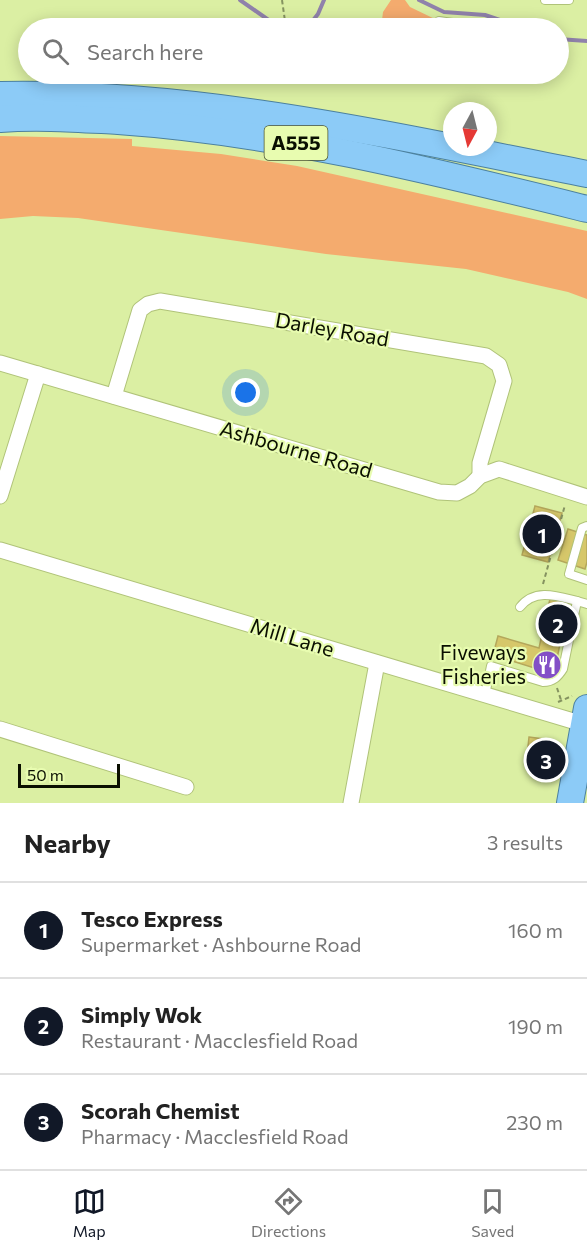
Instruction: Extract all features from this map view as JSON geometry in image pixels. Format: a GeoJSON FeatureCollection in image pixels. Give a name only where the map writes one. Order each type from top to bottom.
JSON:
{"type":"FeatureCollection","features":[{"type":"Feature","properties":{"kind":"highway","name":"A555"},"geometry":{"type":"LineString","coordinates":[[0,95],[144,100],[212,106],[300,119],[587,174]]}},
{"type":"Feature","properties":{"kind":"highway","name":"A555"},"geometry":{"type":"LineString","coordinates":[[0,118],[73,118],[209,129],[322,148],[587,209]]}},
{"type":"Feature","properties":{"kind":"highway"},"geometry":{"type":"LineString","coordinates":[[435,144],[542,181],[587,191]]}},
{"type":"Feature","properties":{"kind":"highway"},"geometry":{"type":"LineString","coordinates":[[570,803],[585,716]]}},
{"type":"Feature","properties":{"kind":"street","name":"Darley Road"},"geometry":{"type":"LineString","coordinates":[[114,396],[140,310],[148,304],[160,301],[486,356],[499,365],[504,381],[480,463],[480,476]]}},
{"type":"Feature","properties":{"kind":"street","name":"Ashbourne Road"},"geometry":{"type":"LineString","coordinates":[[0,363],[439,492],[457,493],[470,486],[480,476],[499,470],[587,497]]}},
{"type":"Feature","properties":{"kind":"street"},"geometry":{"type":"LineString","coordinates":[[0,496],[38,374]]}},
{"type":"Feature","properties":{"kind":"street","name":"Mill Lane"},"geometry":{"type":"LineString","coordinates":[[0,550],[485,695],[585,716]]}},
{"type":"Feature","properties":{"kind":"street"},"geometry":{"type":"LineString","coordinates":[[351,803],[377,663]]}},
{"type":"Feature","properties":{"kind":"street"},"geometry":{"type":"LineString","coordinates":[[0,729],[186,787]]}},
{"type":"Feature","properties":{"kind":"lane"},"geometry":{"type":"LineString","coordinates":[[545,0],[569,0]]}},
{"type":"Feature","properties":{"kind":"lane"},"geometry":{"type":"LineString","coordinates":[[587,526],[582,528],[569,574],[587,580]]}},
{"type":"Feature","properties":{"kind":"lane"},"geometry":{"type":"LineString","coordinates":[[520,607],[528,599],[543,594],[587,604]]}},
{"type":"Feature","properties":{"kind":"lane"},"geometry":{"type":"LineString","coordinates":[[485,695],[491,666],[543,682],[555,679],[563,669],[577,601]]}},
{"type":"Feature","properties":{"kind":"path"},"geometry":{"type":"LineString","coordinates":[[282,0],[285,18]]}},
{"type":"Feature","properties":{"kind":"path"},"geometry":{"type":"LineString","coordinates":[[542,585],[569,491]]}},
{"type":"Feature","properties":{"kind":"path"},"geometry":{"type":"LineString","coordinates":[[555,679],[561,702]]}},
{"type":"Feature","properties":{"kind":"shaded area"},"geometry":{"type":"Polygon","coordinates":[[[391,0],[405,0],[410,7],[433,18],[382,18],[383,12],[391,0]]]}},
{"type":"Feature","properties":{"kind":"shaded area"},"geometry":{"type":"Polygon","coordinates":[[[0,136],[132,139],[132,146],[221,154],[297,166],[587,231],[587,299],[568,292],[466,269],[326,254],[78,218],[33,216],[0,219],[0,136]]]}},
{"type":"Feature","properties":{"kind":"building"},"geometry":{"type":"Polygon","coordinates":[[[535,506],[562,513],[548,562],[522,555],[535,506]]]}},
{"type":"Feature","properties":{"kind":"building"},"geometry":{"type":"Polygon","coordinates":[[[568,529],[587,535],[585,569],[558,560],[568,529]]]}},
{"type":"Feature","properties":{"kind":"building"},"geometry":{"type":"Polygon","coordinates":[[[550,599],[568,603],[556,664],[544,671],[493,655],[498,636],[539,648],[550,599]]]}},
{"type":"Feature","properties":{"kind":"building"},"geometry":{"type":"Polygon","coordinates":[[[529,737],[551,740],[552,744],[556,745],[554,761],[548,762],[547,770],[526,765],[529,737]]]}},
{"type":"Feature","properties":{"kind":"waterway"},"geometry":{"type":"LineString","coordinates":[[240,0],[266,18]]}},
{"type":"Feature","properties":{"kind":"waterway"},"geometry":{"type":"LineString","coordinates":[[315,18],[324,0]]}},
{"type":"Feature","properties":{"kind":"waterway"},"geometry":{"type":"LineString","coordinates":[[419,0],[444,12],[485,15],[494,18]]}},
{"type":"Feature","properties":{"kind":"waterway"},"geometry":{"type":"LineString","coordinates":[[569,40],[587,41]]}},
{"type":"Feature","properties":{"kind":"place","name":"Tesco Express"},"geometry":{"type":"Point","coordinates":[542,534]}},
{"type":"Feature","properties":{"kind":"place","name":"Simply Wok"},"geometry":{"type":"Point","coordinates":[558,624]}},
{"type":"Feature","properties":{"kind":"place","name":"Fiveways Fisheries"},"geometry":{"type":"Point","coordinates":[547,665]}},
{"type":"Feature","properties":{"kind":"place","name":"Scorah Chemist"},"geometry":{"type":"Point","coordinates":[546,760]}}]}
